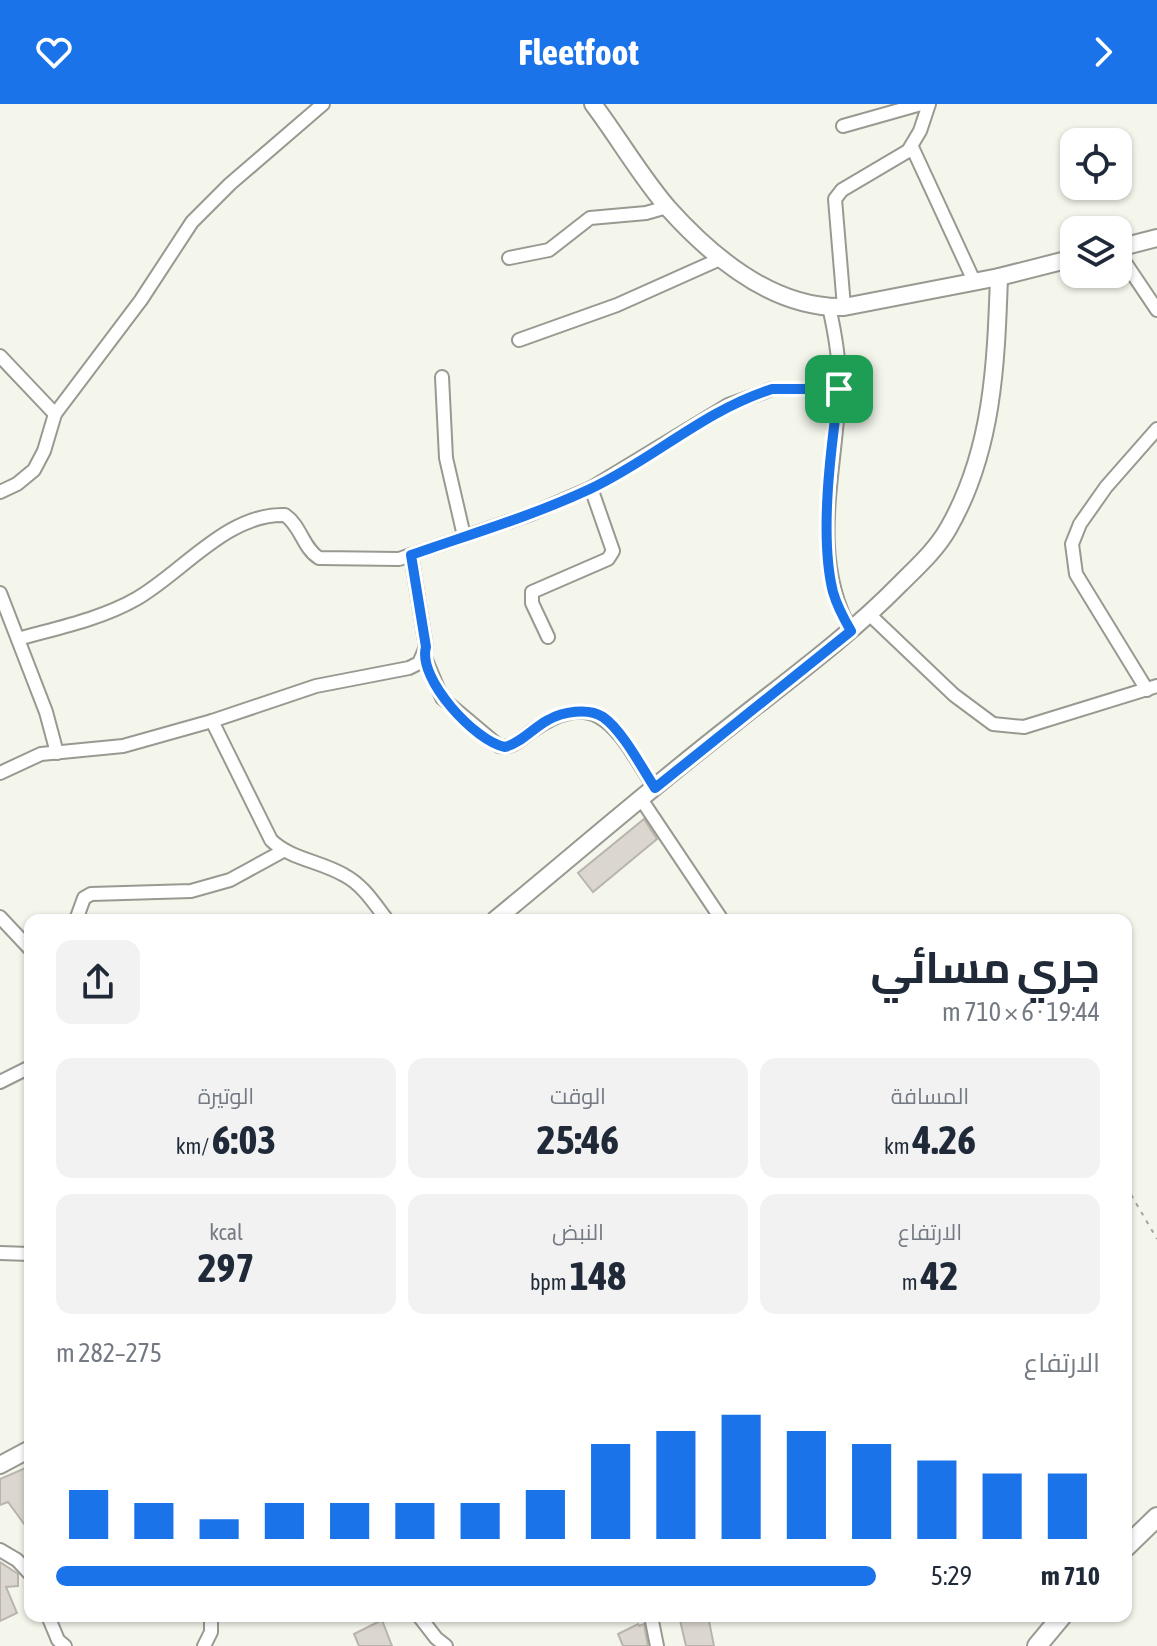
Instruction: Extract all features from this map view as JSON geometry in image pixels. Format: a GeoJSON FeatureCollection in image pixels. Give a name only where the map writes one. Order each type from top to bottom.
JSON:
{"type":"FeatureCollection","features":[{"type":"Feature","properties":{"kind":"main road"},"geometry":{"type":"LineString","coordinates":[[1132,1541],[1157,1517]]}},
{"type":"Feature","properties":{"kind":"main road"},"geometry":{"type":"LineString","coordinates":[[1037,1646],[1057,1622]]}},
{"type":"Feature","properties":{"kind":"street"},"geometry":{"type":"LineString","coordinates":[[0,492],[17,484],[34,470],[44,451],[55,414],[141,300],[192,222],[230,184],[323,104]]}},
{"type":"Feature","properties":{"kind":"street"},"geometry":{"type":"LineString","coordinates":[[593,104],[667,207],[720,259],[769,289],[836,307],[999,277],[1060,262]]}},
{"type":"Feature","properties":{"kind":"street"},"geometry":{"type":"LineString","coordinates":[[843,126],[921,104]]}},
{"type":"Feature","properties":{"kind":"street"},"geometry":{"type":"LineString","coordinates":[[851,631],[840,611],[829,571],[828,519],[839,389],[835,199],[842,190],[912,147],[929,104]]}},
{"type":"Feature","properties":{"kind":"street"},"geometry":{"type":"LineString","coordinates":[[912,147],[974,281]]}},
{"type":"Feature","properties":{"kind":"street"},"geometry":{"type":"LineString","coordinates":[[509,258],[549,250],[590,218],[646,213],[667,207]]}},
{"type":"Feature","properties":{"kind":"street"},"geometry":{"type":"LineString","coordinates":[[1132,246],[1157,238]]}},
{"type":"Feature","properties":{"kind":"street"},"geometry":{"type":"LineString","coordinates":[[519,340],[617,305],[720,259]]}},
{"type":"Feature","properties":{"kind":"street"},"geometry":{"type":"LineString","coordinates":[[1132,272],[1157,310]]}},
{"type":"Feature","properties":{"kind":"street"},"geometry":{"type":"LineString","coordinates":[[502,914],[870,615],[934,549],[948,529],[967,488],[991,406],[999,277]]}},
{"type":"Feature","properties":{"kind":"street"},"geometry":{"type":"LineString","coordinates":[[0,356],[55,414]]}},
{"type":"Feature","properties":{"kind":"street"},"geometry":{"type":"LineString","coordinates":[[442,377],[446,458],[464,536]]}},
{"type":"Feature","properties":{"kind":"street"},"geometry":{"type":"LineString","coordinates":[[18,639],[86,619],[136,599],[194,554],[256,520],[285,515],[293,520],[313,554],[319,558],[399,559],[531,514],[591,488],[740,400],[772,389],[839,389]]}},
{"type":"Feature","properties":{"kind":"street"},"geometry":{"type":"LineString","coordinates":[[870,615],[954,695],[993,724],[1024,727],[1152,688],[1076,574],[1072,544],[1080,524],[1106,487],[1157,429]]}},
{"type":"Feature","properties":{"kind":"street"},"geometry":{"type":"LineString","coordinates":[[548,637],[532,603],[532,592],[608,559],[613,551],[591,488]]}},
{"type":"Feature","properties":{"kind":"street"},"geometry":{"type":"LineString","coordinates":[[0,773],[41,754],[123,746],[212,721],[316,686],[409,668],[419,663],[426,647],[411,555]]}},
{"type":"Feature","properties":{"kind":"street"},"geometry":{"type":"LineString","coordinates":[[0,593],[46,712],[57,753]]}},
{"type":"Feature","properties":{"kind":"street"},"geometry":{"type":"LineString","coordinates":[[424,655],[442,698],[499,746],[511,746],[548,719],[575,712],[596,714],[617,732],[655,788]]}},
{"type":"Feature","properties":{"kind":"street"},"geometry":{"type":"LineString","coordinates":[[212,721],[271,840],[283,851],[307,858],[352,879],[382,914]]}},
{"type":"Feature","properties":{"kind":"street"},"geometry":{"type":"LineString","coordinates":[[641,799],[718,914]]}},
{"type":"Feature","properties":{"kind":"street"},"geometry":{"type":"LineString","coordinates":[[78,914],[84,898],[91,894],[191,891],[230,880],[283,851]]}},
{"type":"Feature","properties":{"kind":"street"},"geometry":{"type":"LineString","coordinates":[[0,917],[24,943]]}},
{"type":"Feature","properties":{"kind":"street"},"geometry":{"type":"LineString","coordinates":[[0,1082],[24,1070]]}},
{"type":"Feature","properties":{"kind":"street"},"geometry":{"type":"LineString","coordinates":[[0,1253],[24,1254]]}},
{"type":"Feature","properties":{"kind":"street"},"geometry":{"type":"LineString","coordinates":[[0,1465],[24,1452]]}},
{"type":"Feature","properties":{"kind":"street"},"geometry":{"type":"LineString","coordinates":[[0,1550],[24,1566]]}},
{"type":"Feature","properties":{"kind":"street"},"geometry":{"type":"LineString","coordinates":[[50,1622],[58,1640],[65,1646]]}},
{"type":"Feature","properties":{"kind":"street"},"geometry":{"type":"LineString","coordinates":[[204,1646],[211,1632],[211,1622]]}},
{"type":"Feature","properties":{"kind":"street"},"geometry":{"type":"LineString","coordinates":[[422,1622],[428,1646]]}},
{"type":"Feature","properties":{"kind":"street"},"geometry":{"type":"LineString","coordinates":[[425,1622],[446,1646]]}},
{"type":"Feature","properties":{"kind":"street"},"geometry":{"type":"LineString","coordinates":[[652,1622],[657,1646]]}},
{"type":"Feature","properties":{"kind":"path"},"geometry":{"type":"LineString","coordinates":[[1132,1196],[1157,1239]]}},
{"type":"Feature","properties":{"kind":"building"},"geometry":{"type":"Polygon","coordinates":[[[644,819],[657,839],[593,892],[578,873],[644,819]]]}},
{"type":"Feature","properties":{"kind":"building"},"geometry":{"type":"Polygon","coordinates":[[[24,1469],[24,1524],[8,1502],[0,1505],[0,1479],[24,1469]]]}},
{"type":"Feature","properties":{"kind":"building"},"geometry":{"type":"Polygon","coordinates":[[[0,1562],[18,1574],[18,1586],[6,1587],[17,1613],[0,1621],[0,1562]]]}},
{"type":"Feature","properties":{"kind":"building"},"geometry":{"type":"Polygon","coordinates":[[[383,1622],[392,1646],[359,1646],[354,1634],[383,1622]]]}},
{"type":"Feature","properties":{"kind":"building"},"geometry":{"type":"Polygon","coordinates":[[[680,1622],[709,1622],[714,1646],[686,1646],[680,1622]]]}},
{"type":"Feature","properties":{"kind":"building"},"geometry":{"type":"Polygon","coordinates":[[[644,1624],[648,1646],[623,1646],[618,1634],[644,1624]]]}},
{"type":"Feature","properties":{"kind":"route"},"geometry":{"type":"LineString","coordinates":[[772,389],[839,389],[832,446],[829,571],[840,611],[851,631],[655,788],[617,732],[596,714],[575,712],[548,719],[511,746],[505,747],[482,734],[442,698],[424,655],[426,647],[411,555],[531,514],[591,488],[728,405],[753,395],[772,389]]}}]}
